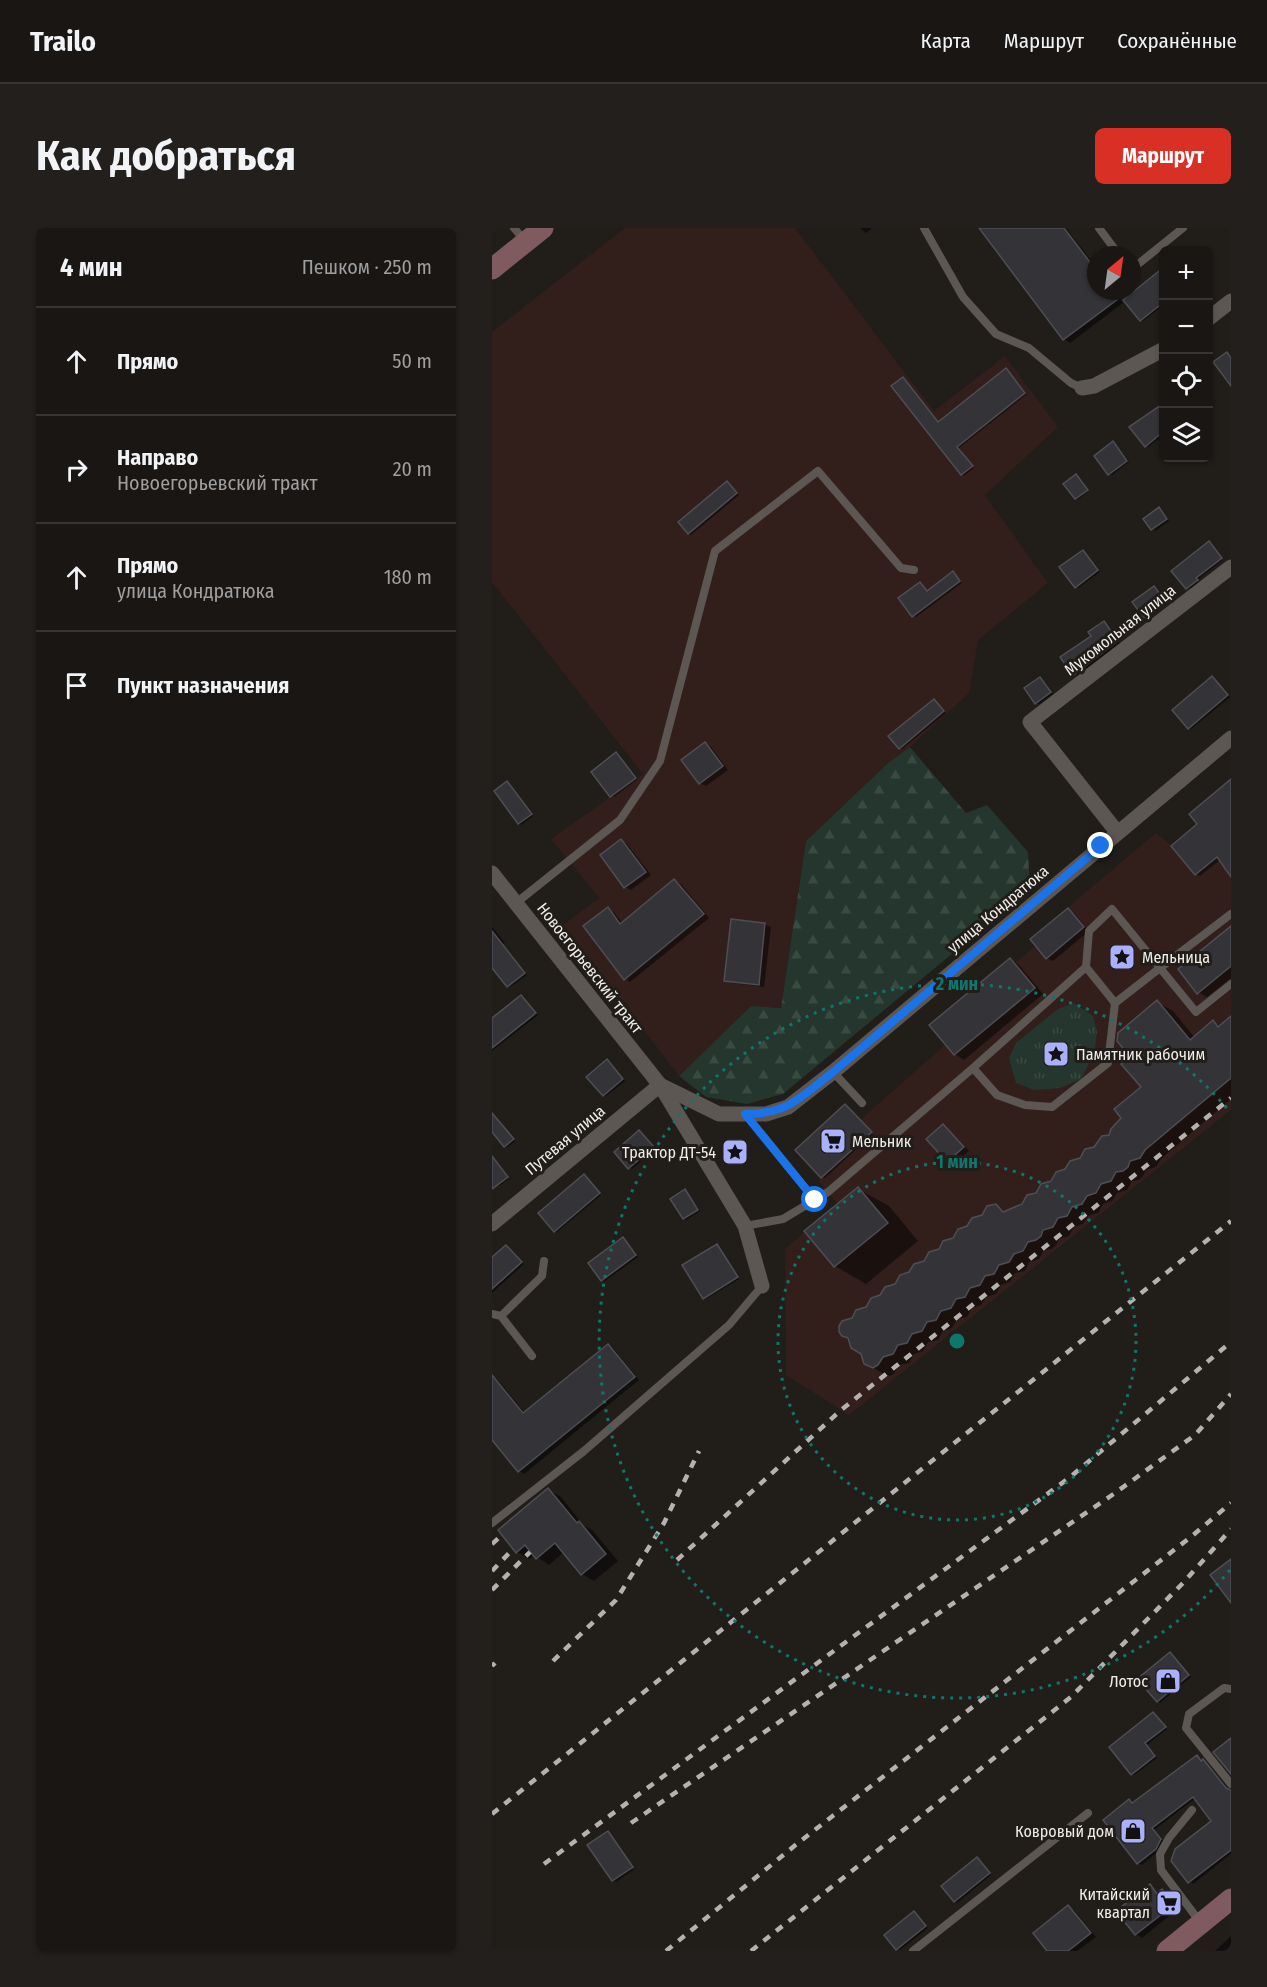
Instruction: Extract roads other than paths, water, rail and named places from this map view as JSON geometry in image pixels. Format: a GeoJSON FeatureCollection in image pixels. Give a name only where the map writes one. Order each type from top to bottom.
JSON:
{"type":"FeatureCollection","features":[{"type":"Feature","properties":{"kind":"main road"},"geometry":{"type":"LineString","coordinates":[[492,269],[520,235],[543,228]]}},
{"type":"Feature","properties":{"kind":"main road"},"geometry":{"type":"LineString","coordinates":[[1167,1951],[1231,1899]]}},
{"type":"Feature","properties":{"kind":"street"},"geometry":{"type":"LineString","coordinates":[[1213,316],[1231,301]]}},
{"type":"Feature","properties":{"kind":"street"},"geometry":{"type":"LineString","coordinates":[[1082,388],[1094,386],[1159,352]]}},
{"type":"Feature","properties":{"kind":"street","name":"Мукомольная улица"},"geometry":{"type":"LineString","coordinates":[[1118,832],[1030,722],[1231,567]]}},
{"type":"Feature","properties":{"kind":"street","name":"улица Кондратюка"},"geometry":{"type":"LineString","coordinates":[[788,1107],[833,1072],[1231,738]]}},
{"type":"Feature","properties":{"kind":"street","name":"Новоегорьевский тракт"},"geometry":{"type":"LineString","coordinates":[[492,873],[660,1085],[745,1226],[762,1286]]}},
{"type":"Feature","properties":{"kind":"street","name":"Новоегорьевский тракт"},"geometry":{"type":"LineString","coordinates":[[660,1085],[719,1114],[766,1114],[788,1107]]}},
{"type":"Feature","properties":{"kind":"street","name":"Путевая улица"},"geometry":{"type":"LineString","coordinates":[[492,1224],[660,1085]]}},
{"type":"Feature","properties":{"kind":"lane"},"geometry":{"type":"LineString","coordinates":[[924,228],[963,297],[996,334],[1029,348],[1071,383],[1082,388]]}},
{"type":"Feature","properties":{"kind":"lane"},"geometry":{"type":"LineString","coordinates":[[1099,228],[1112,246]]}},
{"type":"Feature","properties":{"kind":"lane"},"geometry":{"type":"LineString","coordinates":[[1141,262],[1183,228]]}},
{"type":"Feature","properties":{"kind":"lane"},"geometry":{"type":"LineString","coordinates":[[516,903],[620,820],[660,761],[715,551],[818,471],[901,568],[914,570]]}},
{"type":"Feature","properties":{"kind":"lane"},"geometry":{"type":"LineString","coordinates":[[745,1226],[783,1219],[828,1192],[973,1068],[1086,967],[1089,931],[1112,909],[1196,1012],[1231,984]]}},
{"type":"Feature","properties":{"kind":"lane"},"geometry":{"type":"LineString","coordinates":[[973,1068],[997,1095],[1025,1105],[1052,1107],[1108,1063],[1115,1003],[1231,914]]}},
{"type":"Feature","properties":{"kind":"lane"},"geometry":{"type":"LineString","coordinates":[[1086,967],[1115,1003]]}},
{"type":"Feature","properties":{"kind":"lane"},"geometry":{"type":"LineString","coordinates":[[833,1072],[862,1103]]}},
{"type":"Feature","properties":{"kind":"lane"},"geometry":{"type":"LineString","coordinates":[[745,1114],[815,1200]]}},
{"type":"Feature","properties":{"kind":"lane"},"geometry":{"type":"LineString","coordinates":[[501,1316],[542,1276],[544,1261]]}},
{"type":"Feature","properties":{"kind":"lane"},"geometry":{"type":"LineString","coordinates":[[492,1523],[584,1451],[729,1325],[762,1286]]}},
{"type":"Feature","properties":{"kind":"lane"},"geometry":{"type":"LineString","coordinates":[[492,1314],[501,1316],[532,1356]]}},
{"type":"Feature","properties":{"kind":"lane"},"geometry":{"type":"LineString","coordinates":[[1231,1689],[1224,1688],[1189,1714],[1186,1728],[1231,1784]]}},
{"type":"Feature","properties":{"kind":"lane"},"geometry":{"type":"LineString","coordinates":[[1192,1810],[1169,1838],[1160,1854],[1161,1870],[1201,1924]]}},
{"type":"Feature","properties":{"kind":"lane"},"geometry":{"type":"LineString","coordinates":[[913,1951],[1088,1813]]}},
{"type":"Feature","properties":{"kind":"railway"},"geometry":{"type":"LineString","coordinates":[[677,1560],[841,1410],[1231,1098]]}},
{"type":"Feature","properties":{"kind":"railway"},"geometry":{"type":"LineString","coordinates":[[492,1814],[1231,1221]]}},
{"type":"Feature","properties":{"kind":"railway"},"geometry":{"type":"LineString","coordinates":[[544,1864],[1069,1478],[1231,1342]]}},
{"type":"Feature","properties":{"kind":"railway"},"geometry":{"type":"LineString","coordinates":[[631,1823],[1115,1493],[1195,1435],[1231,1394]]}},
{"type":"Feature","properties":{"kind":"railway"},"geometry":{"type":"LineString","coordinates":[[553,1661],[616,1600],[664,1523],[699,1451]]}},
{"type":"Feature","properties":{"kind":"railway"},"geometry":{"type":"LineString","coordinates":[[666,1951],[798,1843],[1192,1536],[1231,1503]]}},
{"type":"Feature","properties":{"kind":"railway"},"geometry":{"type":"LineString","coordinates":[[751,1951],[1071,1697],[1184,1582],[1231,1529]]}},
{"type":"Feature","properties":{"kind":"railway"},"geometry":{"type":"LineString","coordinates":[[492,1544],[502,1535]]}},
{"type":"Feature","properties":{"kind":"railway"},"geometry":{"type":"LineString","coordinates":[[492,1571],[513,1549]]}},
{"type":"Feature","properties":{"kind":"railway"},"geometry":{"type":"LineString","coordinates":[[492,1590],[530,1552]]}},
{"type":"Feature","properties":{"kind":"railway"},"geometry":{"type":"LineString","coordinates":[[492,1666],[495,1663]]}},
{"type":"Feature","properties":{"kind":"place","name":"Мельница"},"geometry":{"type":"Point","coordinates":[1122,957]}},
{"type":"Feature","properties":{"kind":"place","name":"Памятник рабочим"},"geometry":{"type":"Point","coordinates":[1056,1054]}},
{"type":"Feature","properties":{"kind":"place","name":"Мельник"},"geometry":{"type":"Point","coordinates":[833,1141]}},
{"type":"Feature","properties":{"kind":"place","name":"Трактор ДТ-54"},"geometry":{"type":"Point","coordinates":[735,1152]}},
{"type":"Feature","properties":{"kind":"place","name":"Лотос"},"geometry":{"type":"Point","coordinates":[1168,1681]}},
{"type":"Feature","properties":{"kind":"place","name":"Ковровый дом"},"geometry":{"type":"Point","coordinates":[1133,1831]}},
{"type":"Feature","properties":{"kind":"place","name":"Китайский квартал"},"geometry":{"type":"Point","coordinates":[1169,1903]}}]}
